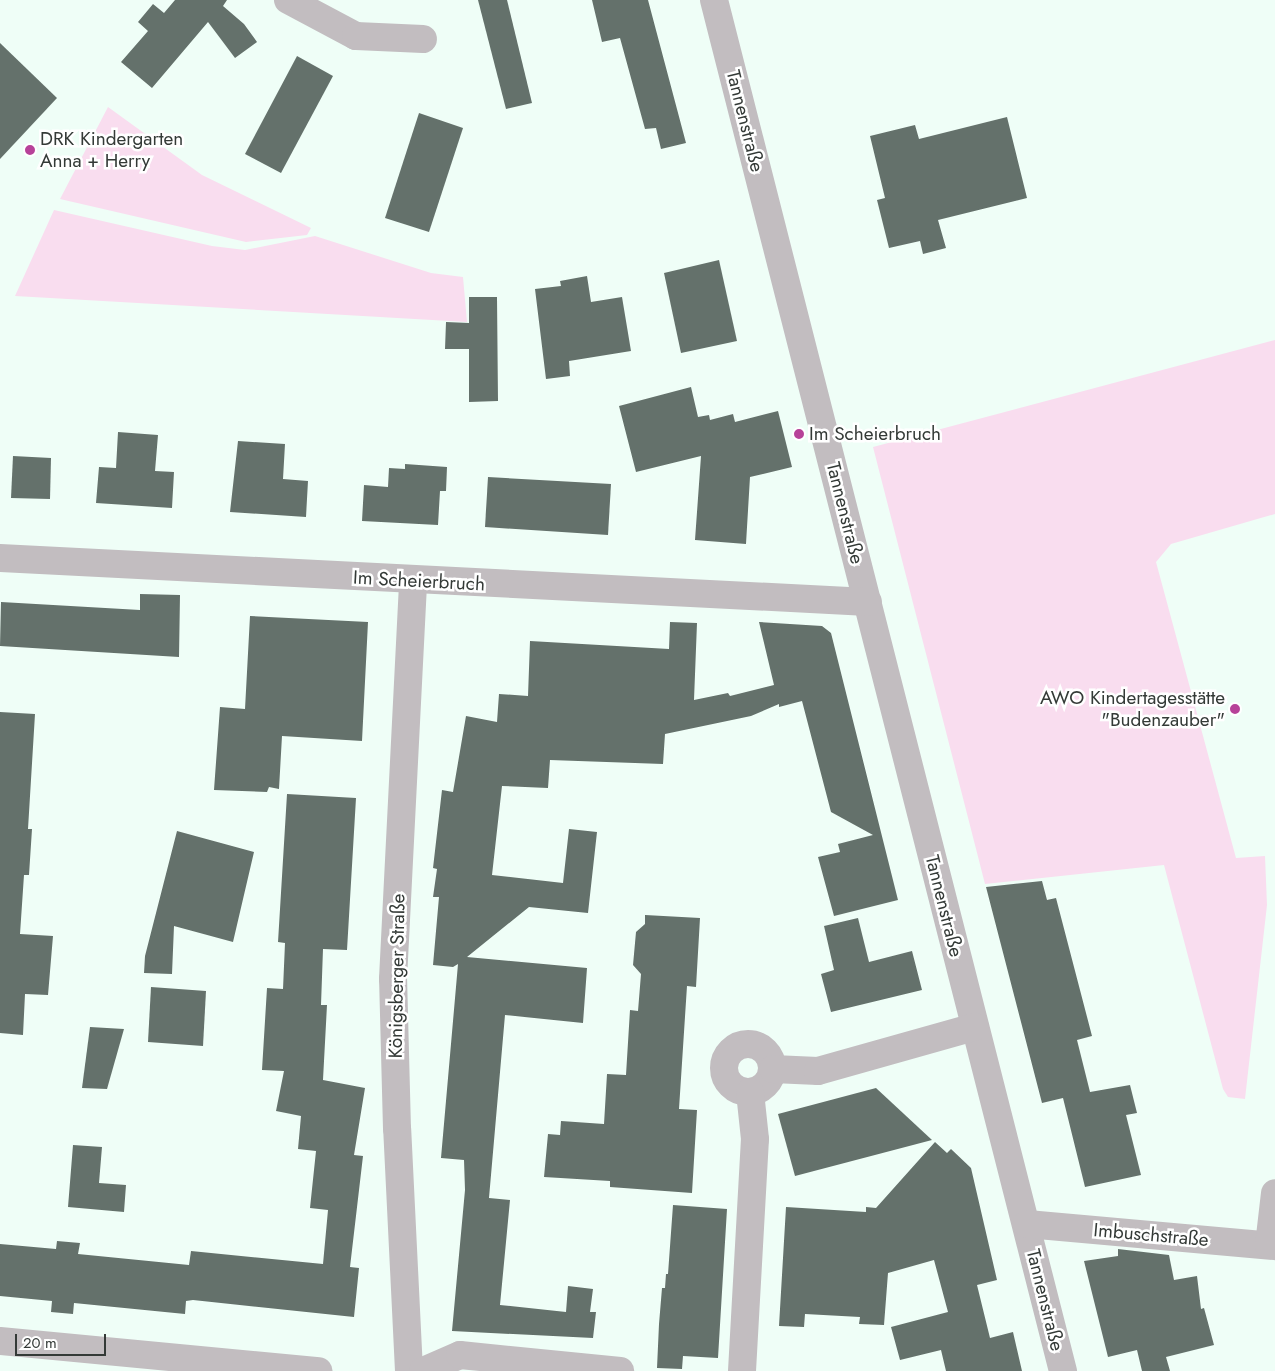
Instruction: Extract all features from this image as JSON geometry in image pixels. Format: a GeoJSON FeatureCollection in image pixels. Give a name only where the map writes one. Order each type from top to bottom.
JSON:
{"type":"FeatureCollection","features":[{"type":"Feature","properties":{"kind":"street"},"geometry":{"type":"LineString","coordinates":[[288,0],[356,36],[423,39]]}},
{"type":"Feature","properties":{"kind":"street","name":"Tannenstraße"},"geometry":{"type":"LineString","coordinates":[[714,0],[1063,1371]]}},
{"type":"Feature","properties":{"kind":"street","name":"Im Scheierbruch"},"geometry":{"type":"LineString","coordinates":[[0,558],[413,581],[868,602]]}},
{"type":"Feature","properties":{"kind":"street","name":"Königsberger Straße"},"geometry":{"type":"LineString","coordinates":[[409,1371],[393,979],[413,581]]}},
{"type":"Feature","properties":{"kind":"street"},"geometry":{"type":"LineString","coordinates":[[773,1069],[818,1072],[975,1026]]}},
{"type":"Feature","properties":{"kind":"street"},"geometry":{"type":"LineString","coordinates":[[739,1045],[759,1045],[769,1055],[773,1069],[766,1085],[750,1092],[732,1086],[726,1078],[724,1068],[731,1050],[739,1045]]}},
{"type":"Feature","properties":{"kind":"street"},"geometry":{"type":"LineString","coordinates":[[742,1371],[755,1139],[750,1092]]}},
{"type":"Feature","properties":{"kind":"street"},"geometry":{"type":"LineString","coordinates":[[1272,1246],[1275,1193]]}},
{"type":"Feature","properties":{"kind":"street","name":"Imbuschstraße"},"geometry":{"type":"LineString","coordinates":[[1027,1224],[1272,1246]]}},
{"type":"Feature","properties":{"kind":"street"},"geometry":{"type":"LineString","coordinates":[[0,1341],[135,1364],[320,1371]]}},
{"type":"Feature","properties":{"kind":"street"},"geometry":{"type":"LineString","coordinates":[[423,1371],[460,1355],[620,1371]]}},
{"type":"Feature","properties":{"kind":"shaded area"},"geometry":{"type":"Polygon","coordinates":[[[108,107],[202,175],[311,228],[307,235],[246,242],[60,199],[108,107]]]}},
{"type":"Feature","properties":{"kind":"shaded area"},"geometry":{"type":"Polygon","coordinates":[[[54,210],[212,246],[245,250],[315,236],[431,273],[463,277],[467,322],[15,296],[54,210]]]}},
{"type":"Feature","properties":{"kind":"shaded area"},"geometry":{"type":"Polygon","coordinates":[[[1275,340],[1275,514],[1171,544],[1156,562],[1236,858],[1265,856],[1267,905],[1245,1099],[1228,1097],[1223,1089],[1164,865],[985,884],[873,447],[1275,340]]]}},
{"type":"Feature","properties":{"kind":"building"},"geometry":{"type":"Polygon","coordinates":[[[175,0],[227,0],[223,6],[244,24],[257,42],[235,58],[208,22],[152,88],[121,62],[148,31],[138,22],[153,4],[164,13],[175,0]]]}},
{"type":"Feature","properties":{"kind":"building"},"geometry":{"type":"Polygon","coordinates":[[[478,0],[507,0],[532,103],[506,109],[478,0]]]}},
{"type":"Feature","properties":{"kind":"building"},"geometry":{"type":"Polygon","coordinates":[[[592,0],[648,0],[686,143],[661,149],[656,128],[645,129],[620,38],[602,42],[592,0]]]}},
{"type":"Feature","properties":{"kind":"building"},"geometry":{"type":"Polygon","coordinates":[[[0,43],[57,98],[0,159],[0,43]]]}},
{"type":"Feature","properties":{"kind":"building"},"geometry":{"type":"Polygon","coordinates":[[[297,56],[333,76],[281,173],[245,154],[297,56]]]}},
{"type":"Feature","properties":{"kind":"building"},"geometry":{"type":"Polygon","coordinates":[[[419,113],[463,128],[429,232],[385,218],[419,113]]]}},
{"type":"Feature","properties":{"kind":"building"},"geometry":{"type":"Polygon","coordinates":[[[1007,117],[1027,198],[938,220],[946,248],[923,254],[920,241],[889,248],[877,200],[885,198],[870,136],[915,125],[919,139],[1007,117]]]}},
{"type":"Feature","properties":{"kind":"building"},"geometry":{"type":"Polygon","coordinates":[[[719,260],[737,341],[681,353],[664,273],[719,260]]]}},
{"type":"Feature","properties":{"kind":"building"},"geometry":{"type":"Polygon","coordinates":[[[587,276],[591,302],[622,297],[631,351],[569,361],[570,376],[546,379],[535,289],[561,286],[560,281],[587,276]]]}},
{"type":"Feature","properties":{"kind":"building"},"geometry":{"type":"Polygon","coordinates":[[[469,297],[497,297],[498,401],[469,402],[469,349],[445,349],[446,322],[469,323],[469,297]]]}},
{"type":"Feature","properties":{"kind":"building"},"geometry":{"type":"Polygon","coordinates":[[[691,387],[698,417],[709,415],[710,420],[733,414],[735,422],[778,411],[792,467],[750,477],[746,544],[695,540],[701,456],[636,472],[619,406],[691,387]]]}},
{"type":"Feature","properties":{"kind":"building"},"geometry":{"type":"Polygon","coordinates":[[[118,432],[158,435],[155,471],[174,472],[172,508],[96,503],[99,467],[116,468],[118,432]]]}},
{"type":"Feature","properties":{"kind":"building"},"geometry":{"type":"Polygon","coordinates":[[[238,441],[285,444],[283,479],[308,481],[306,517],[230,512],[238,441]]]}},
{"type":"Feature","properties":{"kind":"building"},"geometry":{"type":"Polygon","coordinates":[[[13,456],[51,458],[50,499],[11,498],[13,456]]]}},
{"type":"Feature","properties":{"kind":"building"},"geometry":{"type":"Polygon","coordinates":[[[405,464],[447,467],[446,491],[440,491],[438,525],[362,521],[364,485],[388,487],[389,468],[405,469],[405,464]]]}},
{"type":"Feature","properties":{"kind":"building"},"geometry":{"type":"Polygon","coordinates":[[[488,477],[611,484],[608,535],[485,527],[488,477]]]}},
{"type":"Feature","properties":{"kind":"building"},"geometry":{"type":"Polygon","coordinates":[[[140,594],[180,595],[179,657],[0,646],[1,602],[140,610],[140,594]]]}},
{"type":"Feature","properties":{"kind":"building"},"geometry":{"type":"Polygon","coordinates":[[[250,616],[368,622],[362,741],[282,736],[279,789],[269,787],[267,792],[214,790],[220,707],[245,709],[250,616]]]}},
{"type":"Feature","properties":{"kind":"building"},"geometry":{"type":"Polygon","coordinates":[[[670,622],[697,623],[694,700],[728,693],[730,696],[774,685],[759,622],[822,626],[831,633],[898,900],[834,916],[818,857],[840,852],[838,844],[873,835],[831,812],[802,701],[779,707],[779,704],[751,716],[665,734],[663,764],[550,760],[548,788],[502,786],[492,875],[563,883],[569,829],[597,832],[588,913],[529,907],[467,957],[587,968],[583,1023],[505,1015],[489,1198],[510,1200],[500,1305],[566,1312],[568,1286],[593,1289],[590,1312],[596,1312],[593,1338],[452,1331],[465,1190],[464,1160],[441,1158],[458,964],[453,967],[433,965],[439,897],[433,897],[437,869],[433,868],[442,790],[453,792],[466,716],[497,722],[499,694],[528,696],[530,641],[669,649],[670,622]]]}},
{"type":"Feature","properties":{"kind":"building"},"geometry":{"type":"Polygon","coordinates":[[[0,712],[35,714],[28,829],[32,829],[29,875],[24,875],[20,934],[53,936],[48,995],[25,994],[23,1035],[0,1033],[0,712]]]}},
{"type":"Feature","properties":{"kind":"building"},"geometry":{"type":"Polygon","coordinates":[[[287,794],[356,798],[347,950],[323,949],[321,1005],[327,1005],[323,1080],[365,1088],[354,1155],[363,1156],[350,1267],[359,1268],[354,1317],[193,1300],[186,1301],[185,1314],[74,1303],[73,1314],[51,1312],[52,1301],[0,1296],[0,1244],[56,1249],[57,1241],[80,1243],[78,1254],[189,1265],[191,1251],[323,1264],[328,1210],[310,1208],[316,1151],[298,1149],[301,1116],[276,1111],[284,1071],[262,1070],[267,988],[283,989],[285,943],[278,942],[287,794]]]}},
{"type":"Feature","properties":{"kind":"building"},"geometry":{"type":"Polygon","coordinates":[[[177,831],[254,852],[233,942],[174,926],[172,974],[144,973],[145,956],[177,831]]]}},
{"type":"Feature","properties":{"kind":"building"},"geometry":{"type":"Polygon","coordinates":[[[1042,881],[1047,900],[1056,898],[1092,1036],[1077,1040],[1090,1092],[1130,1085],[1137,1113],[1126,1115],[1141,1175],[1085,1187],[1063,1098],[1042,1103],[986,887],[1042,881]]]}},
{"type":"Feature","properties":{"kind":"building"},"geometry":{"type":"Polygon","coordinates":[[[645,915],[700,918],[696,987],[687,986],[679,1109],[697,1110],[692,1193],[610,1187],[610,1181],[544,1177],[548,1134],[560,1135],[561,1121],[604,1124],[607,1074],[626,1075],[630,1010],[638,1011],[641,974],[633,965],[636,932],[645,924],[645,915]]]}},
{"type":"Feature","properties":{"kind":"building"},"geometry":{"type":"Polygon","coordinates":[[[858,918],[869,962],[912,951],[922,990],[831,1012],[821,974],[834,970],[824,926],[858,918]]]}},
{"type":"Feature","properties":{"kind":"building"},"geometry":{"type":"Polygon","coordinates":[[[151,987],[206,991],[203,1046],[148,1042],[151,987]]]}},
{"type":"Feature","properties":{"kind":"building"},"geometry":{"type":"Polygon","coordinates":[[[90,1027],[124,1029],[107,1089],[82,1088],[90,1027]]]}},
{"type":"Feature","properties":{"kind":"building"},"geometry":{"type":"Polygon","coordinates":[[[876,1088],[932,1140],[795,1176],[778,1114],[876,1088]]]}},
{"type":"Feature","properties":{"kind":"building"},"geometry":{"type":"Polygon","coordinates":[[[935,1142],[947,1153],[951,1149],[971,1168],[997,1280],[977,1285],[990,1338],[1013,1332],[1022,1371],[946,1371],[941,1350],[900,1360],[891,1327],[948,1312],[934,1260],[888,1273],[884,1325],[859,1324],[860,1317],[805,1314],[804,1327],[779,1326],[786,1207],[866,1212],[866,1207],[876,1208],[935,1142]]]}},
{"type":"Feature","properties":{"kind":"building"},"geometry":{"type":"Polygon","coordinates":[[[73,1145],[102,1147],[99,1183],[126,1185],[124,1212],[68,1207],[73,1145]]]}},
{"type":"Feature","properties":{"kind":"building"},"geometry":{"type":"Polygon","coordinates":[[[673,1205],[727,1209],[718,1358],[683,1356],[682,1369],[657,1368],[662,1288],[665,1288],[666,1274],[668,1274],[673,1205]]]}},
{"type":"Feature","properties":{"kind":"building"},"geometry":{"type":"Polygon","coordinates":[[[1118,1249],[1169,1255],[1174,1280],[1197,1276],[1201,1309],[1204,1308],[1214,1345],[1166,1357],[1170,1371],[1142,1371],[1137,1350],[1108,1357],[1084,1261],[1118,1256],[1118,1249]]]}},
{"type":"Feature","properties":{"kind":"place","name":"DRK Kindergarten Anna + Herry"},"geometry":{"type":"Point","coordinates":[30,150]}},
{"type":"Feature","properties":{"kind":"place","name":"Im Scheierbruch"},"geometry":{"type":"Point","coordinates":[799,434]}},
{"type":"Feature","properties":{"kind":"place","name":"AWO Kindertagesstätte \"Budenzauber\""},"geometry":{"type":"Point","coordinates":[1235,709]}}]}
